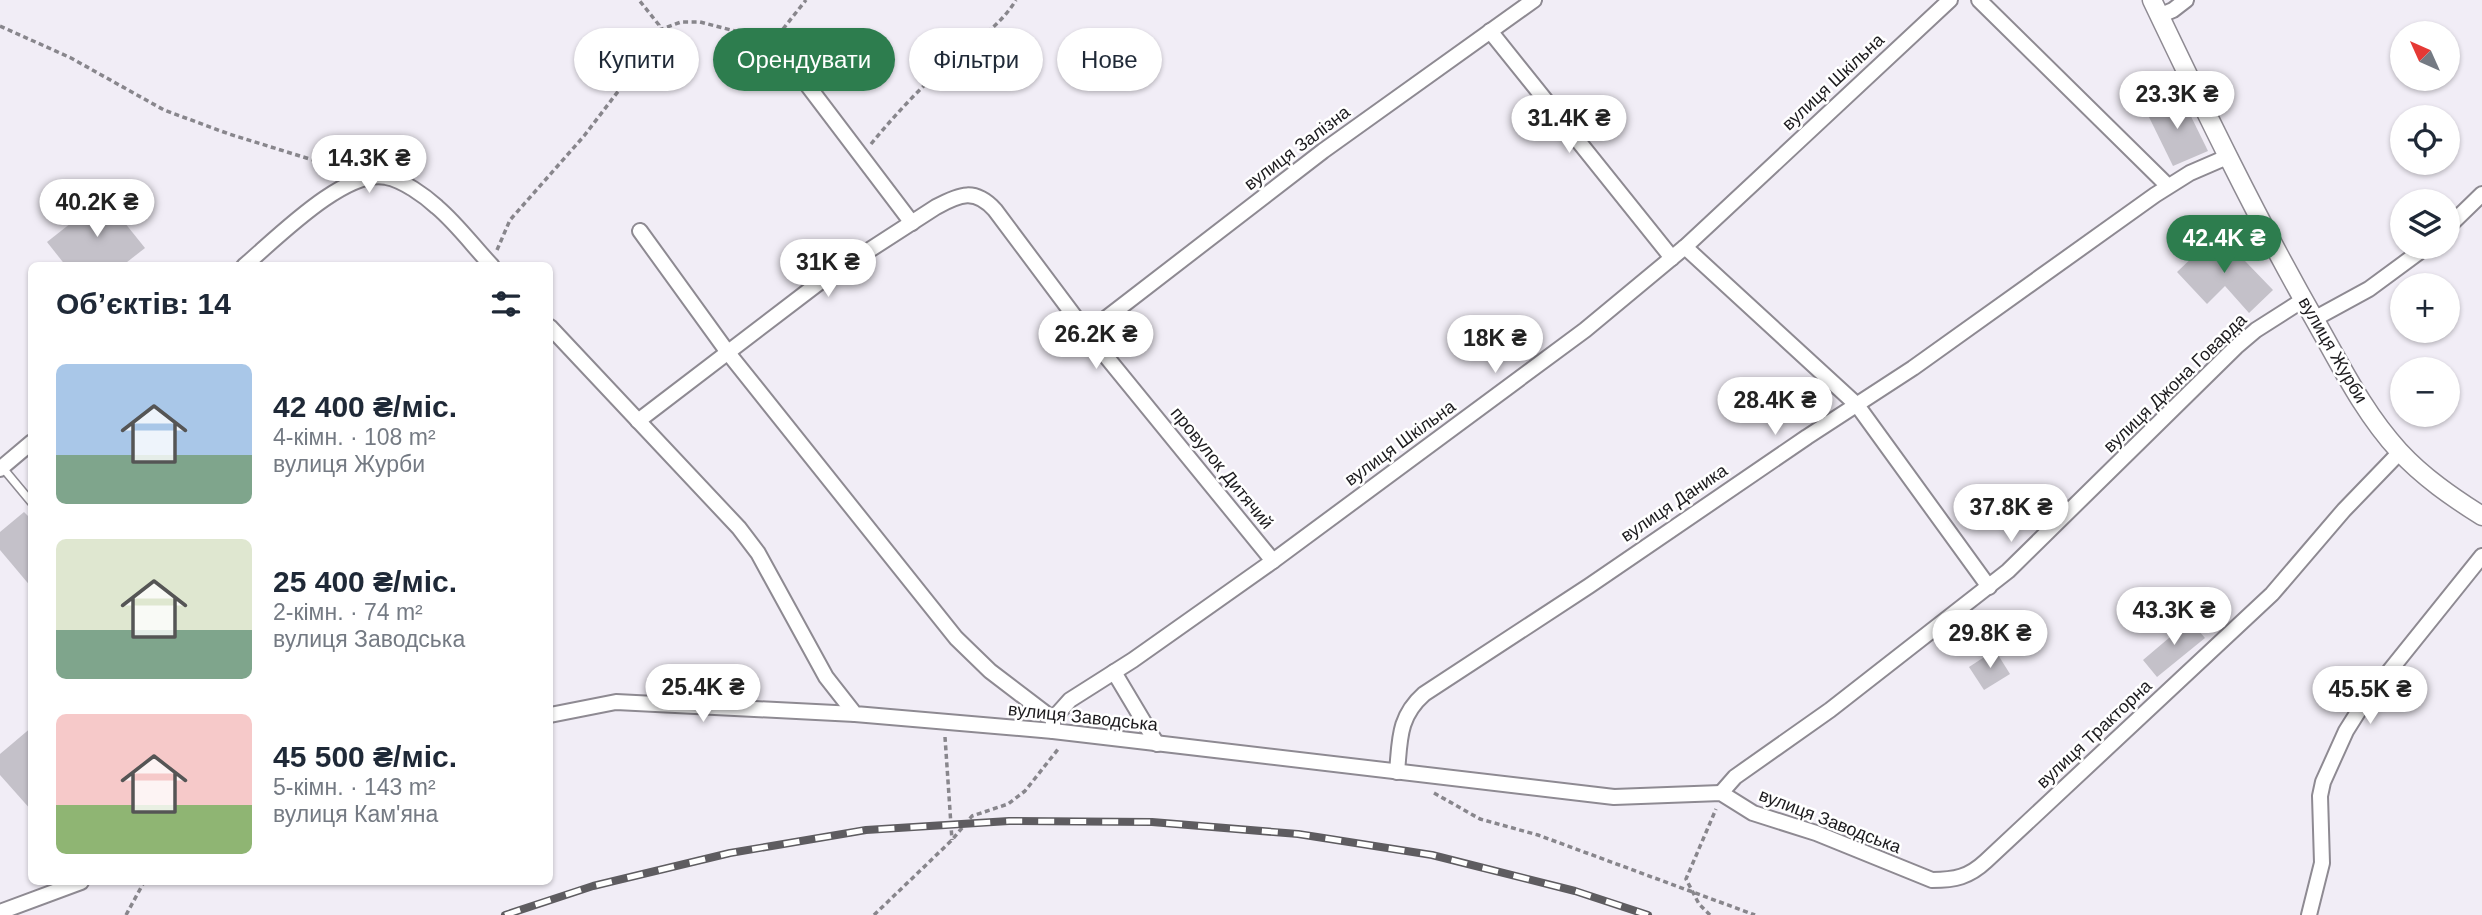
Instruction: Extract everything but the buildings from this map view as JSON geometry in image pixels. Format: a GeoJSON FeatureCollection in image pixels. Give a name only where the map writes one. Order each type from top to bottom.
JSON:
{"type":"FeatureCollection","features":[{"type":"Feature","properties":{"kind":"street","name":"вулиця Залізна"},"geometry":{"type":"LineString","coordinates":[[1087,332],[1323,151],[1534,0]]}},
{"type":"Feature","properties":{"kind":"street","name":"вулиця Шкільна"},"geometry":{"type":"LineString","coordinates":[[1053,725],[1070,700],[1273,561],[1585,330],[1685,247],[1950,0]]}},
{"type":"Feature","properties":{"kind":"street"},"geometry":{"type":"LineString","coordinates":[[1979,0],[2168,186]]}},
{"type":"Feature","properties":{"kind":"street"},"geometry":{"type":"LineString","coordinates":[[2156,8],[2173,10],[2186,0]]}},
{"type":"Feature","properties":{"kind":"street","name":"вулиця Журби"},"geometry":{"type":"LineString","coordinates":[[2156,8],[2227,157],[2303,300],[2368,410],[2400,452],[2440,488],[2482,516]]}},
{"type":"Feature","properties":{"kind":"street"},"geometry":{"type":"LineString","coordinates":[[1490,31],[1672,258]]}},
{"type":"Feature","properties":{"kind":"street"},"geometry":{"type":"LineString","coordinates":[[638,421],[820,282],[912,223],[812,91]]}},
{"type":"Feature","properties":{"kind":"street","name":"вулиця Даника"},"geometry":{"type":"LineString","coordinates":[[1397,772],[1403,720],[1414,702],[1424,694],[1913,368],[2168,186],[2227,157]]}},
{"type":"Feature","properties":{"kind":"street"},"geometry":{"type":"LineString","coordinates":[[249,262],[344,186],[365,177],[387,177],[411,188],[437,206],[489,262]]}},
{"type":"Feature","properties":{"kind":"street"},"geometry":{"type":"LineString","coordinates":[[2460,215],[2482,194]]}},
{"type":"Feature","properties":{"kind":"street","name":"провулок Дитячий"},"geometry":{"type":"LineString","coordinates":[[912,223],[951,198],[977,195],[988,202],[1087,332],[1273,561]]}},
{"type":"Feature","properties":{"kind":"street"},"geometry":{"type":"LineString","coordinates":[[640,231],[729,354],[956,638],[1053,725]]}},
{"type":"Feature","properties":{"kind":"street"},"geometry":{"type":"LineString","coordinates":[[1685,247],[1857,405],[1989,587]]}},
{"type":"Feature","properties":{"kind":"street"},"geometry":{"type":"LineString","coordinates":[[2314,319],[2369,289],[2410,259]]}},
{"type":"Feature","properties":{"kind":"street","name":"вулиця Джона Говарда"},"geometry":{"type":"LineString","coordinates":[[1721,793],[1735,777],[1830,710],[1989,587],[2037,544],[2236,347],[2256,330],[2303,300]]}},
{"type":"Feature","properties":{"kind":"street"},"geometry":{"type":"LineString","coordinates":[[553,330],[746,537],[758,553],[826,677],[855,714]]}},
{"type":"Feature","properties":{"kind":"street"},"geometry":{"type":"LineString","coordinates":[[1,468],[28,445]]}},
{"type":"Feature","properties":{"kind":"street","name":"вулиця Тракторна"},"geometry":{"type":"LineString","coordinates":[[1986,861],[2272,594],[2343,510],[2400,452]]}},
{"type":"Feature","properties":{"kind":"street"},"geometry":{"type":"LineString","coordinates":[[2309,915],[2322,863],[2320,796],[2323,782],[2346,731],[2363,704],[2482,556]]}},
{"type":"Feature","properties":{"kind":"street"},"geometry":{"type":"LineString","coordinates":[[1114,672],[1157,744]]}},
{"type":"Feature","properties":{"kind":"street","name":"вулиця Заводська"},"geometry":{"type":"LineString","coordinates":[[553,714],[617,702],[855,714],[944,723],[1053,725],[1071,734],[1614,797],[1721,793],[1753,813],[1816,833],[1932,880],[1964,877],[1986,861]]}},
{"type":"Feature","properties":{"kind":"street"},"geometry":{"type":"LineString","coordinates":[[0,912],[73,885]]}},
{"type":"Feature","properties":{"kind":"lane"},"geometry":{"type":"LineString","coordinates":[[1,468],[28,498]]}},
{"type":"Feature","properties":{"kind":"path"},"geometry":{"type":"LineString","coordinates":[[639,0],[659,28]]}},
{"type":"Feature","properties":{"kind":"path"},"geometry":{"type":"LineString","coordinates":[[784,28],[806,0]]}},
{"type":"Feature","properties":{"kind":"path"},"geometry":{"type":"LineString","coordinates":[[861,157],[890,121],[944,67],[1002,20],[1016,0]]}},
{"type":"Feature","properties":{"kind":"path"},"geometry":{"type":"LineString","coordinates":[[664,28],[681,22],[700,22],[723,28]]}},
{"type":"Feature","properties":{"kind":"path"},"geometry":{"type":"LineString","coordinates":[[0,26],[71,58],[164,110],[229,135],[365,177]]}},
{"type":"Feature","properties":{"kind":"path"},"geometry":{"type":"LineString","coordinates":[[493,262],[510,220],[584,136],[619,91]]}},
{"type":"Feature","properties":{"kind":"path"},"geometry":{"type":"LineString","coordinates":[[944,723],[952,840]]}},
{"type":"Feature","properties":{"kind":"path"},"geometry":{"type":"LineString","coordinates":[[874,915],[952,840],[972,817],[1008,804],[1025,791],[1071,734]]}},
{"type":"Feature","properties":{"kind":"path"},"geometry":{"type":"LineString","coordinates":[[1433,792],[1480,819],[1538,835],[1755,915]]}},
{"type":"Feature","properties":{"kind":"path"},"geometry":{"type":"LineString","coordinates":[[1710,915],[1699,904],[1686,879],[1712,823],[1721,793]]}},
{"type":"Feature","properties":{"kind":"path"},"geometry":{"type":"LineString","coordinates":[[126,915],[142,885]]}},
{"type":"Feature","properties":{"kind":"railway"},"geometry":{"type":"LineString","coordinates":[[505,915],[593,886],[730,853],[866,830],[1009,821],[1152,822],[1298,834],[1432,855],[1575,891],[1648,915]]}}]}
